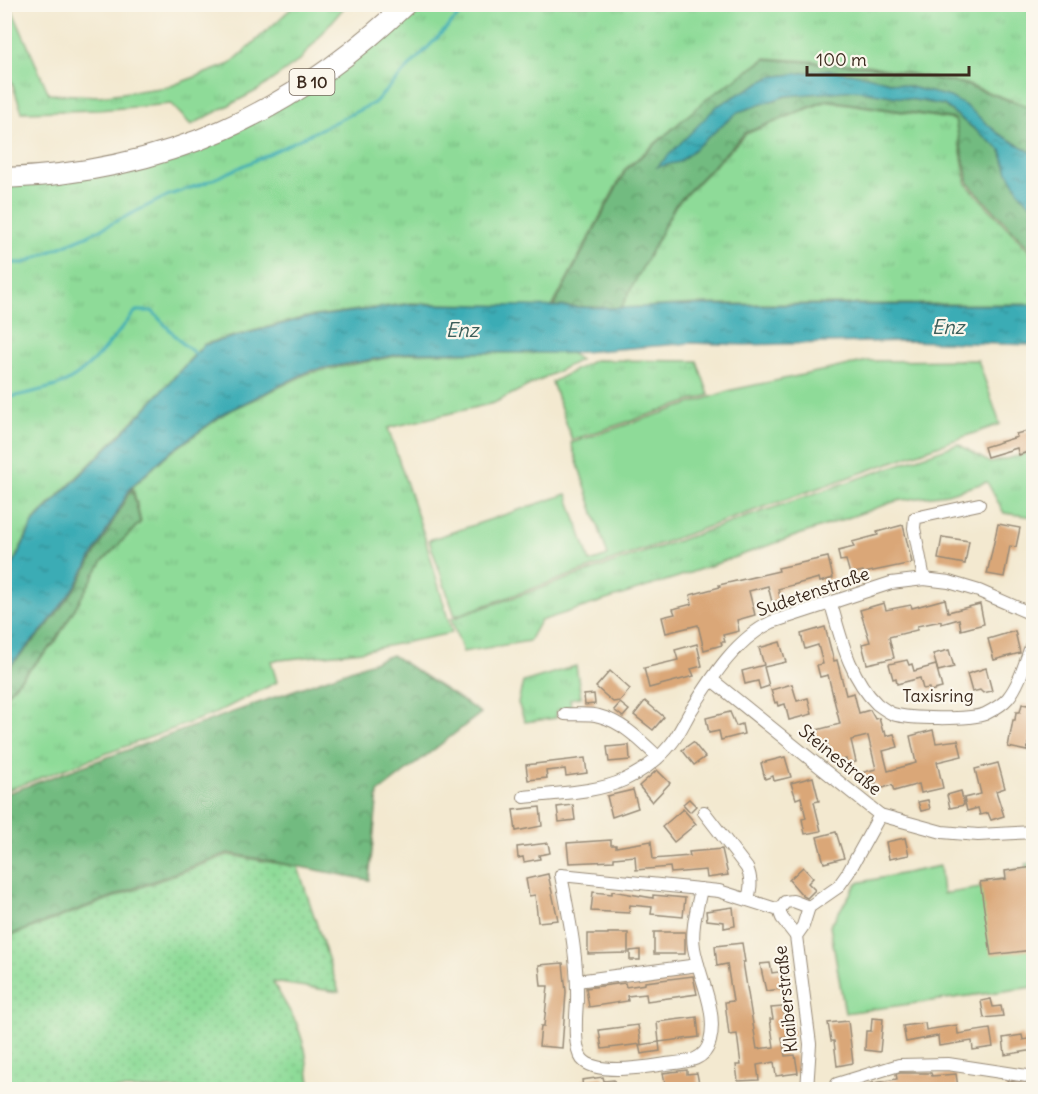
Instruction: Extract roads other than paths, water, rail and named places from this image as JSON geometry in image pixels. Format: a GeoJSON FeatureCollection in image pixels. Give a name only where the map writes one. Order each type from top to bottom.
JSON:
{"type":"FeatureCollection","features":[{"type":"Feature","properties":{"kind":"main road","name":"B 10"},"geometry":{"type":"LineString","coordinates":[[4,178],[96,170],[146,158],[204,140],[264,111],[322,75],[369,38],[406,4]]}},
{"type":"Feature","properties":{"kind":"street"},"geometry":{"type":"LineString","coordinates":[[924,579],[914,528],[915,518],[979,504]]}},
{"type":"Feature","properties":{"kind":"street","name":"Sudetenstraße"},"geometry":{"type":"LineString","coordinates":[[524,797],[594,788],[622,781],[637,773],[671,744],[733,651],[756,630],[772,622],[891,583],[924,579],[949,582],[980,591],[1034,615]]}},
{"type":"Feature","properties":{"kind":"street","name":"Taxisring"},"geometry":{"type":"LineString","coordinates":[[831,604],[844,650],[854,672],[878,704],[891,713],[904,716],[961,717],[985,714],[1007,700],[1018,680],[1034,639]]}},
{"type":"Feature","properties":{"kind":"street","name":"Steinestraße"},"geometry":{"type":"LineString","coordinates":[[712,680],[880,815],[942,832],[978,835],[1034,832]]}},
{"type":"Feature","properties":{"kind":"street"},"geometry":{"type":"LineString","coordinates":[[566,714],[597,715],[611,720],[628,730],[658,757]]}},
{"type":"Feature","properties":{"kind":"street"},"geometry":{"type":"LineString","coordinates":[[704,812],[747,868],[751,877],[748,899]]}},
{"type":"Feature","properties":{"kind":"street"},"geometry":{"type":"LineString","coordinates":[[779,910],[785,902],[793,901],[809,907],[838,887],[880,815]]}},
{"type":"Feature","properties":{"kind":"street"},"geometry":{"type":"LineString","coordinates":[[701,890],[693,930],[698,965],[709,1009],[711,1039],[706,1053],[696,1059],[680,1063],[623,1069],[591,1065],[583,1060],[578,1051],[576,1029],[577,981],[572,930],[561,875],[719,891],[779,910],[782,918],[796,936]]}},
{"type":"Feature","properties":{"kind":"street","name":"Klaiberstraße"},"geometry":{"type":"LineString","coordinates":[[807,1089],[810,1044],[796,936],[803,926],[809,907]]}},
{"type":"Feature","properties":{"kind":"street"},"geometry":{"type":"LineString","coordinates":[[577,981],[698,965]]}},
{"type":"Feature","properties":{"kind":"street"},"geometry":{"type":"LineString","coordinates":[[837,1084],[899,1065],[948,1064],[1034,1077]]}},
{"type":"Feature","properties":{"kind":"water"},"geometry":{"type":"Polygon","coordinates":[[[825,70],[862,75],[950,97],[966,106],[999,134],[1033,153],[1033,206],[1021,195],[1007,170],[1001,150],[944,105],[856,90],[786,96],[738,112],[679,162],[657,167],[717,106],[770,77],[825,70]]]}},
{"type":"Feature","properties":{"kind":"water","name":"Enz"},"geometry":{"type":"Polygon","coordinates":[[[411,304],[620,308],[697,305],[1033,305],[1033,345],[908,341],[745,345],[692,343],[570,353],[412,352],[309,371],[226,412],[165,456],[131,487],[76,585],[45,627],[5,671],[5,581],[34,522],[140,415],[204,345],[305,318],[411,304]]]}},
{"type":"Feature","properties":{"kind":"waterway"},"geometry":{"type":"LineString","coordinates":[[4,263],[24,263],[91,234],[169,195],[205,183],[269,154],[374,103],[470,4]]}},
{"type":"Feature","properties":{"kind":"waterway"},"geometry":{"type":"LineString","coordinates":[[4,399],[70,380],[101,353],[136,311],[152,311],[183,344],[196,354]]}}]}
